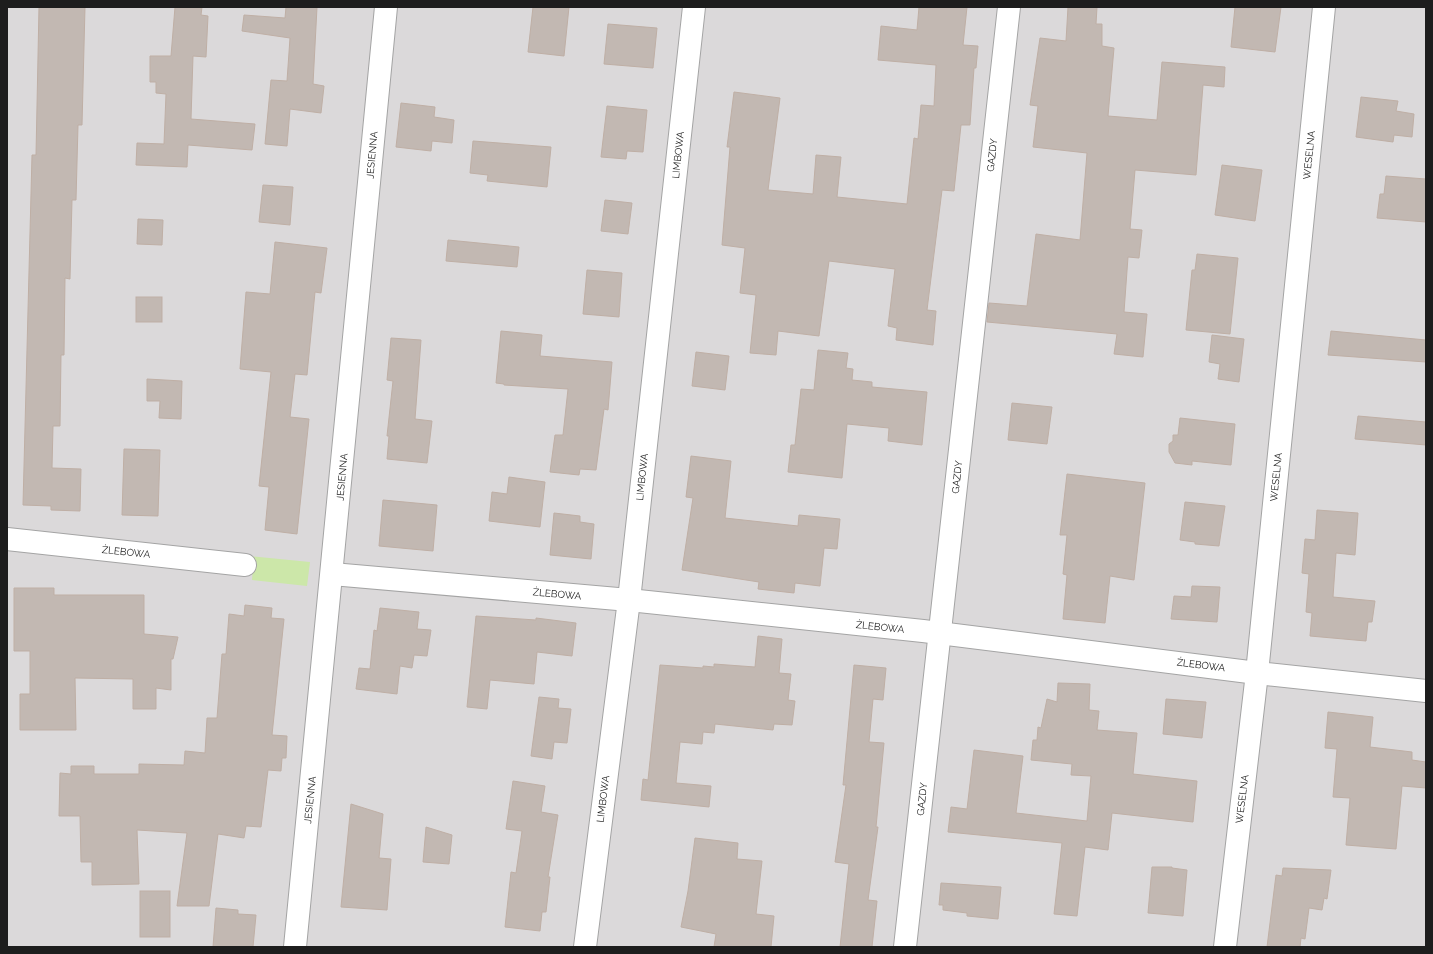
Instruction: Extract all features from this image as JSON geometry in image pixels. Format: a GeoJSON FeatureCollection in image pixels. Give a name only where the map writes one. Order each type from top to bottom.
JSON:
{"type":"FeatureCollection","features":[{"type":"Feature","properties":{"kind":"street","name":"JESIENNA"},"geometry":{"type":"LineString","coordinates":[[295,947],[386,7]]}},
{"type":"Feature","properties":{"kind":"street","name":"LIMBOWA"},"geometry":{"type":"LineString","coordinates":[[585,947],[629,600],[694,7]]}},
{"type":"Feature","properties":{"kind":"street","name":"GAZDY"},"geometry":{"type":"LineString","coordinates":[[906,947],[1009,7]]}},
{"type":"Feature","properties":{"kind":"street","name":"WESELNA"},"geometry":{"type":"LineString","coordinates":[[1225,947],[1257,673],[1324,7]]}},
{"type":"Feature","properties":{"kind":"street","name":"ŻLEBOWA"},"geometry":{"type":"LineString","coordinates":[[7,539],[245,565]]}},
{"type":"Feature","properties":{"kind":"street","name":"ŻLEBOWA"},"geometry":{"type":"LineString","coordinates":[[332,574],[629,600],[940,633],[1257,673],[1426,691]]}},
{"type":"Feature","properties":{"kind":"shaded area"},"geometry":{"type":"Polygon","coordinates":[[[7,7],[1426,7],[1426,947],[7,946],[7,7]]]}},
{"type":"Feature","properties":{"kind":"green space"},"geometry":{"type":"Polygon","coordinates":[[[206,552],[310,562],[307,586],[252,580],[253,567],[206,552]]]}},
{"type":"Feature","properties":{"kind":"building"},"geometry":{"type":"Polygon","coordinates":[[[39,7],[85,7],[82,125],[78,125],[76,200],[72,200],[70,279],[65,278],[64,355],[61,355],[60,426],[53,426],[52,468],[81,469],[80,511],[51,510],[51,506],[23,505],[32,155],[36,155],[39,7]]]}},
{"type":"Feature","properties":{"kind":"building"},"geometry":{"type":"Polygon","coordinates":[[[175,7],[202,7],[201,15],[208,16],[206,57],[193,56],[191,119],[255,124],[252,150],[188,145],[187,167],[136,165],[137,143],[164,144],[166,94],[156,93],[156,82],[150,82],[150,56],[171,56],[175,7]]]}},
{"type":"Feature","properties":{"kind":"building"},"geometry":{"type":"Polygon","coordinates":[[[286,7],[317,7],[313,84],[324,86],[321,113],[290,109],[287,146],[265,144],[271,80],[287,81],[290,38],[242,31],[244,15],[285,18],[286,7]]]}},
{"type":"Feature","properties":{"kind":"building"},"geometry":{"type":"Polygon","coordinates":[[[533,7],[569,7],[564,56],[528,52],[533,7]]]}},
{"type":"Feature","properties":{"kind":"building"},"geometry":{"type":"Polygon","coordinates":[[[919,7],[967,7],[963,45],[978,46],[976,68],[974,68],[970,125],[961,125],[954,191],[942,190],[927,310],[936,311],[933,345],[896,340],[897,328],[888,326],[895,269],[829,261],[819,336],[778,331],[776,355],[750,353],[756,295],[740,293],[745,248],[722,245],[730,147],[727,147],[734,92],[780,98],[768,190],[813,194],[816,155],[841,157],[837,197],[907,204],[914,138],[918,139],[921,105],[934,106],[936,65],[878,60],[881,26],[917,30],[919,7]]]}},
{"type":"Feature","properties":{"kind":"building"},"geometry":{"type":"Polygon","coordinates":[[[1068,7],[1097,7],[1096,24],[1102,24],[1102,46],[1114,48],[1108,116],[1157,120],[1162,62],[1225,67],[1224,87],[1203,85],[1196,175],[1135,170],[1130,229],[1142,230],[1139,258],[1128,257],[1124,312],[1147,314],[1143,357],[1114,354],[1117,334],[987,322],[989,303],[1027,306],[1036,234],[1080,240],[1087,153],[1033,147],[1038,106],[1030,105],[1040,38],[1066,41],[1068,7]]]}},
{"type":"Feature","properties":{"kind":"building"},"geometry":{"type":"Polygon","coordinates":[[[1235,7],[1281,7],[1275,52],[1231,47],[1235,7]]]}},
{"type":"Feature","properties":{"kind":"building"},"geometry":{"type":"Polygon","coordinates":[[[608,24],[657,28],[653,68],[604,64],[608,24]]]}},
{"type":"Feature","properties":{"kind":"building"},"geometry":{"type":"Polygon","coordinates":[[[1361,97],[1398,101],[1396,111],[1414,114],[1412,137],[1394,135],[1393,142],[1356,137],[1361,97]]]}},
{"type":"Feature","properties":{"kind":"building"},"geometry":{"type":"Polygon","coordinates":[[[401,103],[435,107],[434,117],[454,120],[452,143],[432,141],[431,151],[396,147],[401,103]]]}},
{"type":"Feature","properties":{"kind":"building"},"geometry":{"type":"Polygon","coordinates":[[[607,106],[647,110],[643,152],[627,151],[626,159],[601,157],[607,106]]]}},
{"type":"Feature","properties":{"kind":"building"},"geometry":{"type":"Polygon","coordinates":[[[473,141],[551,147],[547,187],[487,181],[488,175],[470,173],[473,141]]]}},
{"type":"Feature","properties":{"kind":"building"},"geometry":{"type":"Polygon","coordinates":[[[1222,165],[1262,170],[1255,221],[1215,215],[1222,165]]]}},
{"type":"Feature","properties":{"kind":"building"},"geometry":{"type":"Polygon","coordinates":[[[1386,176],[1426,179],[1426,222],[1377,218],[1380,194],[1384,194],[1386,176]]]}},
{"type":"Feature","properties":{"kind":"building"},"geometry":{"type":"Polygon","coordinates":[[[263,185],[293,187],[290,225],[259,222],[263,185]]]}},
{"type":"Feature","properties":{"kind":"building"},"geometry":{"type":"Polygon","coordinates":[[[605,200],[632,203],[628,234],[601,231],[605,200]]]}},
{"type":"Feature","properties":{"kind":"building"},"geometry":{"type":"Polygon","coordinates":[[[138,219],[163,220],[162,245],[137,244],[138,219]]]}},
{"type":"Feature","properties":{"kind":"building"},"geometry":{"type":"Polygon","coordinates":[[[448,240],[519,247],[517,267],[446,261],[448,240]]]}},
{"type":"Feature","properties":{"kind":"building"},"geometry":{"type":"Polygon","coordinates":[[[275,242],[327,248],[321,293],[315,292],[307,375],[295,374],[290,417],[309,419],[297,534],[265,530],[269,487],[259,486],[271,372],[240,369],[246,292],[270,294],[275,242]]]}},
{"type":"Feature","properties":{"kind":"building"},"geometry":{"type":"Polygon","coordinates":[[[1197,254],[1238,258],[1230,334],[1186,330],[1192,270],[1195,270],[1197,254]]]}},
{"type":"Feature","properties":{"kind":"building"},"geometry":{"type":"Polygon","coordinates":[[[587,270],[622,273],[619,317],[583,314],[587,270]]]}},
{"type":"Feature","properties":{"kind":"building"},"geometry":{"type":"Polygon","coordinates":[[[136,297],[162,297],[162,322],[136,322],[136,297]]]}},
{"type":"Feature","properties":{"kind":"building"},"geometry":{"type":"Polygon","coordinates":[[[501,331],[542,335],[540,356],[612,362],[608,410],[604,409],[596,470],[580,469],[579,475],[550,472],[555,435],[563,435],[568,389],[504,385],[496,383],[501,331]]]}},
{"type":"Feature","properties":{"kind":"building"},"geometry":{"type":"Polygon","coordinates":[[[1331,331],[1426,340],[1426,362],[1328,355],[1331,331]]]}},
{"type":"Feature","properties":{"kind":"building"},"geometry":{"type":"Polygon","coordinates":[[[1212,335],[1244,339],[1239,382],[1218,379],[1220,364],[1209,362],[1212,335]]]}},
{"type":"Feature","properties":{"kind":"building"},"geometry":{"type":"Polygon","coordinates":[[[391,338],[421,340],[415,419],[432,421],[427,463],[387,459],[389,436],[387,436],[393,381],[387,380],[391,338]]]}},
{"type":"Feature","properties":{"kind":"building"},"geometry":{"type":"Polygon","coordinates":[[[818,350],[848,353],[846,368],[853,369],[852,380],[872,382],[872,387],[927,392],[922,445],[888,441],[889,428],[847,424],[842,478],[788,472],[791,445],[795,445],[801,389],[814,390],[818,350]]]}},
{"type":"Feature","properties":{"kind":"building"},"geometry":{"type":"Polygon","coordinates":[[[696,352],[729,356],[725,390],[692,386],[696,352]]]}},
{"type":"Feature","properties":{"kind":"building"},"geometry":{"type":"Polygon","coordinates":[[[147,379],[182,381],[181,419],[159,418],[160,401],[147,401],[147,379]]]}},
{"type":"Feature","properties":{"kind":"building"},"geometry":{"type":"Polygon","coordinates":[[[1012,403],[1052,407],[1047,444],[1008,440],[1012,403]]]}},
{"type":"Feature","properties":{"kind":"building"},"geometry":{"type":"Polygon","coordinates":[[[1358,416],[1426,422],[1426,445],[1355,439],[1358,416]]]}},
{"type":"Feature","properties":{"kind":"building"},"geometry":{"type":"Polygon","coordinates":[[[1180,418],[1235,424],[1231,465],[1192,461],[1192,465],[1175,463],[1169,452],[1169,444],[1173,441],[1173,435],[1178,435],[1180,418]]]}},
{"type":"Feature","properties":{"kind":"building"},"geometry":{"type":"Polygon","coordinates":[[[124,449],[160,450],[158,516],[122,515],[124,449]]]}},
{"type":"Feature","properties":{"kind":"building"},"geometry":{"type":"Polygon","coordinates":[[[691,456],[731,461],[725,518],[798,526],[799,515],[840,519],[837,549],[824,548],[820,586],[795,583],[794,593],[758,589],[759,582],[682,570],[693,498],[686,497],[691,456]]]}},
{"type":"Feature","properties":{"kind":"building"},"geometry":{"type":"Polygon","coordinates":[[[1067,474],[1145,483],[1134,580],[1110,576],[1105,623],[1063,619],[1067,575],[1063,574],[1067,535],[1060,535],[1067,474]]]}},
{"type":"Feature","properties":{"kind":"building"},"geometry":{"type":"Polygon","coordinates":[[[509,477],[545,482],[540,527],[489,521],[492,492],[507,494],[509,477]]]}},
{"type":"Feature","properties":{"kind":"building"},"geometry":{"type":"Polygon","coordinates":[[[383,500],[437,505],[433,551],[379,546],[383,500]]]}},
{"type":"Feature","properties":{"kind":"building"},"geometry":{"type":"Polygon","coordinates":[[[1185,502],[1225,506],[1219,546],[1195,544],[1195,542],[1180,540],[1185,502]]]}},
{"type":"Feature","properties":{"kind":"building"},"geometry":{"type":"Polygon","coordinates":[[[1317,510],[1358,513],[1355,555],[1336,553],[1333,597],[1375,601],[1372,622],[1368,622],[1366,641],[1310,636],[1312,613],[1306,612],[1309,574],[1302,573],[1305,539],[1315,540],[1317,510]]]}},
{"type":"Feature","properties":{"kind":"building"},"geometry":{"type":"Polygon","coordinates":[[[554,513],[580,516],[580,522],[594,524],[591,559],[550,555],[554,513]]]}},
{"type":"Feature","properties":{"kind":"building"},"geometry":{"type":"Polygon","coordinates":[[[1192,586],[1220,587],[1217,622],[1171,619],[1174,596],[1191,597],[1192,586]]]}},
{"type":"Feature","properties":{"kind":"building"},"geometry":{"type":"Polygon","coordinates":[[[14,588],[54,588],[54,595],[144,595],[144,634],[178,637],[173,659],[171,659],[171,690],[156,688],[156,709],[133,709],[133,679],[75,678],[76,730],[20,730],[20,694],[30,694],[30,651],[14,651],[14,588]]]}},
{"type":"Feature","properties":{"kind":"building"},"geometry":{"type":"Polygon","coordinates":[[[245,605],[272,608],[271,618],[284,619],[272,735],[287,736],[286,758],[282,758],[281,771],[268,770],[261,827],[246,826],[244,838],[218,834],[209,906],[177,906],[187,833],[137,830],[139,884],[92,885],[92,862],[81,862],[80,816],[59,816],[60,773],[71,774],[71,766],[94,766],[94,774],[139,774],[139,764],[184,765],[185,751],[205,753],[207,718],[217,718],[222,654],[226,654],[229,614],[244,616],[245,605]]]}},
{"type":"Feature","properties":{"kind":"building"},"geometry":{"type":"Polygon","coordinates":[[[380,608],[419,612],[417,629],[431,630],[427,656],[414,655],[412,668],[400,666],[397,694],[356,689],[359,668],[370,669],[374,630],[377,631],[380,608]]]}},
{"type":"Feature","properties":{"kind":"building"},"geometry":{"type":"Polygon","coordinates":[[[476,616],[536,620],[536,618],[576,623],[572,656],[537,652],[534,684],[490,680],[487,709],[467,707],[476,616]]]}},
{"type":"Feature","properties":{"kind":"building"},"geometry":{"type":"Polygon","coordinates":[[[758,636],[782,639],[779,673],[791,674],[788,700],[795,701],[792,725],[774,724],[773,730],[715,724],[714,733],[703,732],[702,744],[680,742],[676,783],[711,786],[709,807],[641,800],[643,779],[648,780],[660,665],[703,668],[703,666],[714,667],[714,664],[755,667],[758,636]]]}},
{"type":"Feature","properties":{"kind":"building"},"geometry":{"type":"Polygon","coordinates":[[[854,665],[886,668],[883,700],[873,699],[869,742],[884,743],[876,827],[878,827],[868,900],[877,901],[872,947],[840,947],[849,864],[835,862],[846,785],[843,785],[854,665]]]}},
{"type":"Feature","properties":{"kind":"building"},"geometry":{"type":"Polygon","coordinates":[[[1058,683],[1090,684],[1089,710],[1099,711],[1097,730],[1137,733],[1133,774],[1197,781],[1193,822],[1112,813],[1108,850],[1085,847],[1077,916],[1054,914],[1062,843],[948,832],[951,807],[967,809],[974,750],[1023,756],[1016,813],[1087,821],[1091,776],[1071,775],[1072,764],[1031,760],[1033,740],[1037,740],[1038,727],[1041,728],[1047,699],[1057,702],[1058,683]]]}},
{"type":"Feature","properties":{"kind":"building"},"geometry":{"type":"Polygon","coordinates":[[[539,697],[559,699],[558,708],[571,709],[567,743],[554,742],[552,759],[531,756],[539,697]]]}},
{"type":"Feature","properties":{"kind":"building"},"geometry":{"type":"Polygon","coordinates":[[[1166,699],[1206,702],[1202,738],[1163,734],[1166,699]]]}},
{"type":"Feature","properties":{"kind":"building"},"geometry":{"type":"Polygon","coordinates":[[[1328,712],[1373,717],[1370,747],[1412,752],[1412,760],[1426,762],[1426,788],[1402,786],[1396,849],[1346,845],[1350,798],[1333,797],[1337,749],[1325,748],[1328,712]]]}},
{"type":"Feature","properties":{"kind":"building"},"geometry":{"type":"Polygon","coordinates":[[[513,781],[545,786],[541,812],[558,815],[548,877],[550,877],[546,912],[542,912],[540,931],[505,927],[511,872],[516,873],[522,831],[506,829],[513,781]]]}},
{"type":"Feature","properties":{"kind":"building"},"geometry":{"type":"Polygon","coordinates":[[[351,804],[383,814],[379,858],[391,859],[387,910],[341,907],[351,804]]]}},
{"type":"Feature","properties":{"kind":"building"},"geometry":{"type":"Polygon","coordinates":[[[426,827],[452,835],[449,864],[423,862],[426,827]]]}},
{"type":"Feature","properties":{"kind":"building"},"geometry":{"type":"Polygon","coordinates":[[[695,838],[738,843],[737,859],[762,861],[756,914],[774,916],[771,947],[714,947],[716,934],[681,927],[688,891],[695,838]]]}},
{"type":"Feature","properties":{"kind":"building"},"geometry":{"type":"Polygon","coordinates":[[[1152,867],[1172,867],[1187,870],[1183,916],[1148,913],[1152,867]]]}},
{"type":"Feature","properties":{"kind":"building"},"geometry":{"type":"Polygon","coordinates":[[[1283,868],[1331,870],[1327,899],[1324,898],[1322,910],[1309,908],[1305,939],[1301,938],[1300,947],[1267,947],[1276,875],[1282,876],[1283,868]]]}},
{"type":"Feature","properties":{"kind":"building"},"geometry":{"type":"Polygon","coordinates":[[[941,883],[1001,887],[998,919],[967,916],[967,913],[943,910],[943,905],[939,905],[941,883]]]}},
{"type":"Feature","properties":{"kind":"building"},"geometry":{"type":"Polygon","coordinates":[[[140,891],[170,891],[170,937],[140,937],[140,891]]]}},
{"type":"Feature","properties":{"kind":"building"},"geometry":{"type":"Polygon","coordinates":[[[216,908],[238,910],[238,914],[256,915],[253,947],[213,947],[216,908]]]}}]}
